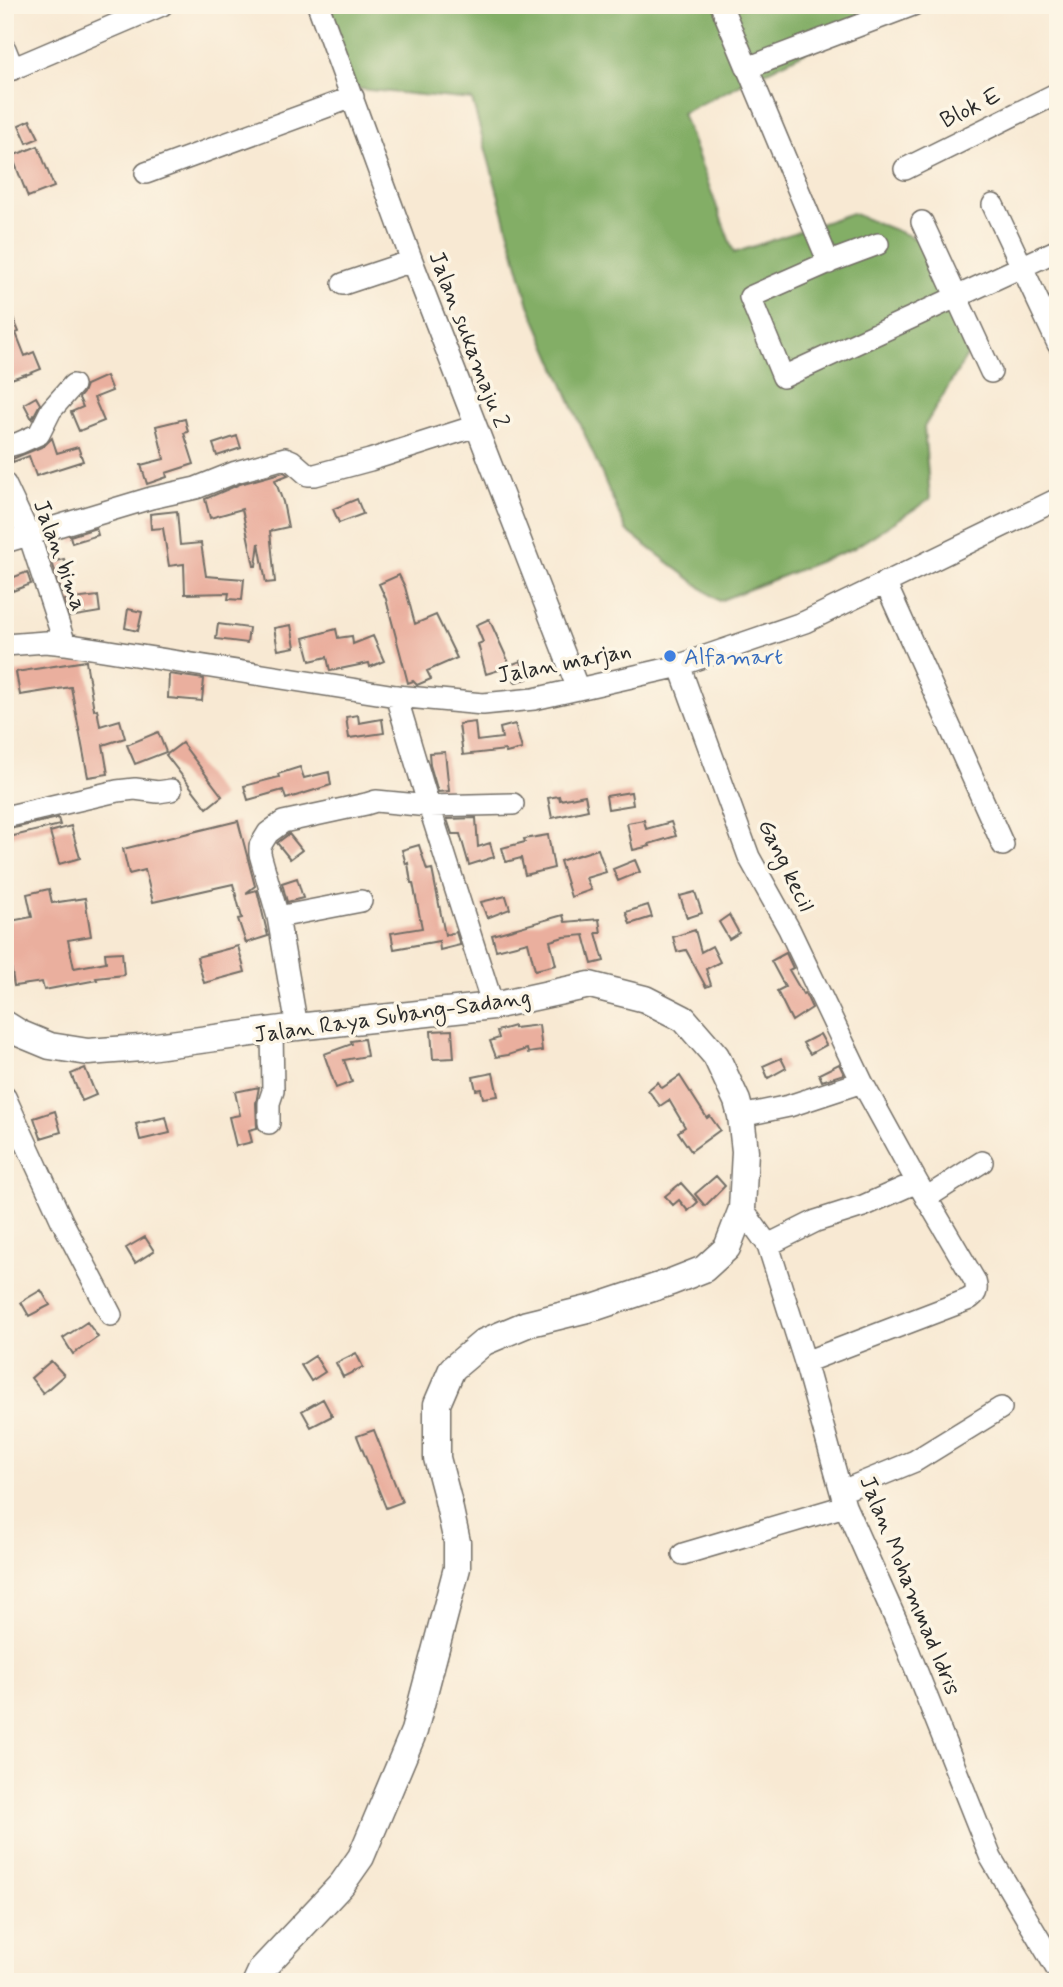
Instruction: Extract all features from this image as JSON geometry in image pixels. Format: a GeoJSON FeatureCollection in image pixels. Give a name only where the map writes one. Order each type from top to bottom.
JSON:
{"type":"FeatureCollection","features":[{"type":"Feature","properties":{"kind":"main road","name":"Jalan Raya Subang-Sadang"},"geometry":{"type":"LineString","coordinates":[[5,1024],[50,1045],[88,1052],[493,1006],[590,985],[645,999],[684,1019],[716,1056],[741,1116],[745,1151],[742,1209],[727,1248],[704,1269],[596,1307],[527,1324],[484,1342],[452,1369],[437,1404],[436,1458],[457,1542],[457,1568],[414,1731],[361,1857],[342,1884],[262,1969],[256,1982]]}},
{"type":"Feature","properties":{"kind":"street"},"geometry":{"type":"LineString","coordinates":[[8,63],[162,5]]}},
{"type":"Feature","properties":{"kind":"street","name":"Jalan sukamaju 2"},"geometry":{"type":"LineString","coordinates":[[318,5],[412,261],[578,690]]}},
{"type":"Feature","properties":{"kind":"street"},"geometry":{"type":"LineString","coordinates":[[721,5],[829,263]]}},
{"type":"Feature","properties":{"kind":"street"},"geometry":{"type":"LineString","coordinates":[[747,68],[914,5]]}},
{"type":"Feature","properties":{"kind":"street","name":"Blok E"},"geometry":{"type":"LineString","coordinates":[[905,169],[1058,93]]}},
{"type":"Feature","properties":{"kind":"street"},"geometry":{"type":"LineString","coordinates":[[146,173],[352,97]]}},
{"type":"Feature","properties":{"kind":"street"},"geometry":{"type":"LineString","coordinates":[[993,205],[1058,344]]}},
{"type":"Feature","properties":{"kind":"street"},"geometry":{"type":"LineString","coordinates":[[922,222],[991,372]]}},
{"type":"Feature","properties":{"kind":"street"},"geometry":{"type":"LineString","coordinates":[[878,244],[750,298],[783,377],[1058,250]]}},
{"type":"Feature","properties":{"kind":"street"},"geometry":{"type":"LineString","coordinates":[[343,284],[412,261]]}},
{"type":"Feature","properties":{"kind":"street"},"geometry":{"type":"LineString","coordinates":[[5,447],[39,434],[51,410],[73,385]]}},
{"type":"Feature","properties":{"kind":"street"},"geometry":{"type":"LineString","coordinates":[[5,542],[151,498],[196,488],[236,472],[285,458],[308,475],[315,475],[476,426]]}},
{"type":"Feature","properties":{"kind":"street","name":"Jalan bima"},"geometry":{"type":"LineString","coordinates":[[5,484],[29,535],[65,644]]}},
{"type":"Feature","properties":{"kind":"street","name":"Jalan marjan"},"geometry":{"type":"LineString","coordinates":[[5,645],[46,642],[65,644],[396,696],[482,704],[534,699],[679,665],[805,622],[1058,499]]}},
{"type":"Feature","properties":{"kind":"street"},"geometry":{"type":"LineString","coordinates":[[885,582],[1003,845]]}},
{"type":"Feature","properties":{"kind":"street","name":"Gang kecil"},"geometry":{"type":"LineString","coordinates":[[679,665],[750,857],[789,929],[862,1082],[977,1288],[976,1293],[967,1300],[805,1362]]}},
{"type":"Feature","properties":{"kind":"street"},"geometry":{"type":"LineString","coordinates":[[396,696],[493,1006]]}},
{"type":"Feature","properties":{"kind":"street"},"geometry":{"type":"LineString","coordinates":[[5,817],[117,791],[171,790]]}},
{"type":"Feature","properties":{"kind":"street"},"geometry":{"type":"LineString","coordinates":[[269,1124],[269,1104],[284,1029],[278,917],[260,854],[263,840],[284,822],[376,801],[429,806],[513,804]]}},
{"type":"Feature","properties":{"kind":"street"},"geometry":{"type":"LineString","coordinates":[[278,917],[361,901]]}},
{"type":"Feature","properties":{"kind":"street"},"geometry":{"type":"LineString","coordinates":[[741,1116],[789,1105],[862,1082]]}},
{"type":"Feature","properties":{"kind":"street"},"geometry":{"type":"LineString","coordinates":[[5,1097],[62,1221],[111,1315]]}},
{"type":"Feature","properties":{"kind":"street"},"geometry":{"type":"LineString","coordinates":[[768,1245],[817,1221],[922,1190],[982,1162]]}},
{"type":"Feature","properties":{"kind":"street","name":"Jalan Mohammad Idris"},"geometry":{"type":"LineString","coordinates":[[742,1209],[768,1245],[844,1498],[991,1857],[1051,1945],[1058,1971]]}},
{"type":"Feature","properties":{"kind":"street"},"geometry":{"type":"LineString","coordinates":[[683,1554],[844,1498],[915,1461],[1002,1408]]}},
{"type":"Feature","properties":{"kind":"green space"},"geometry":{"type":"Polygon","coordinates":[[[334,5],[907,5],[879,16],[682,113],[734,253],[852,213],[920,240],[968,354],[924,427],[930,499],[854,548],[719,601],[626,530],[529,305],[472,100],[349,88],[328,31],[334,5]]]}},
{"type":"Feature","properties":{"kind":"building"},"geometry":{"type":"Polygon","coordinates":[[[30,120],[39,138],[27,143],[19,125],[30,120]]]}},
{"type":"Feature","properties":{"kind":"building"},"geometry":{"type":"Polygon","coordinates":[[[38,146],[54,187],[28,197],[12,156],[38,146]]]}},
{"type":"Feature","properties":{"kind":"building"},"geometry":{"type":"Polygon","coordinates":[[[5,298],[19,332],[16,333],[25,356],[34,352],[41,369],[5,381],[5,298]]]}},
{"type":"Feature","properties":{"kind":"building"},"geometry":{"type":"Polygon","coordinates":[[[106,376],[112,391],[94,398],[104,421],[79,431],[71,412],[83,407],[79,398],[86,385],[106,376]]]}},
{"type":"Feature","properties":{"kind":"building"},"geometry":{"type":"Polygon","coordinates":[[[36,397],[40,404],[32,419],[24,404],[36,397]]]}},
{"type":"Feature","properties":{"kind":"building"},"geometry":{"type":"Polygon","coordinates":[[[185,419],[188,432],[184,433],[194,464],[166,473],[167,477],[147,484],[141,465],[164,459],[156,426],[185,419]]]}},
{"type":"Feature","properties":{"kind":"building"},"geometry":{"type":"Polygon","coordinates":[[[237,436],[241,448],[217,456],[213,444],[237,436]]]}},
{"type":"Feature","properties":{"kind":"building"},"geometry":{"type":"Polygon","coordinates":[[[52,438],[57,453],[78,447],[83,461],[36,476],[29,456],[13,462],[12,459],[44,446],[52,438]]]}},
{"type":"Feature","properties":{"kind":"building"},"geometry":{"type":"Polygon","coordinates":[[[284,472],[288,475],[275,480],[288,527],[270,531],[275,582],[266,583],[259,543],[254,566],[242,509],[210,518],[205,499],[240,484],[284,472]]]}},
{"type":"Feature","properties":{"kind":"building"},"geometry":{"type":"Polygon","coordinates":[[[357,499],[363,514],[339,523],[333,509],[357,499]]]}},
{"type":"Feature","properties":{"kind":"building"},"geometry":{"type":"Polygon","coordinates":[[[177,511],[180,545],[201,543],[206,576],[244,579],[242,600],[228,599],[229,593],[185,594],[184,564],[169,566],[163,528],[151,529],[150,514],[177,511]]]}},
{"type":"Feature","properties":{"kind":"building"},"geometry":{"type":"Polygon","coordinates":[[[96,528],[98,535],[72,543],[70,536],[96,528]]]}},
{"type":"Feature","properties":{"kind":"building"},"geometry":{"type":"Polygon","coordinates":[[[64,559],[72,590],[62,593],[52,562],[64,559]]]}},
{"type":"Feature","properties":{"kind":"building"},"geometry":{"type":"Polygon","coordinates":[[[27,572],[31,584],[13,591],[9,579],[27,572]]]}},
{"type":"Feature","properties":{"kind":"building"},"geometry":{"type":"Polygon","coordinates":[[[399,575],[415,624],[436,615],[457,658],[427,671],[431,679],[417,685],[413,681],[408,683],[386,599],[379,584],[399,575]]]}},
{"type":"Feature","properties":{"kind":"building"},"geometry":{"type":"Polygon","coordinates":[[[98,596],[100,612],[70,617],[64,600],[98,596]]]}},
{"type":"Feature","properties":{"kind":"building"},"geometry":{"type":"Polygon","coordinates":[[[128,609],[142,612],[138,631],[125,628],[128,609]]]}},
{"type":"Feature","properties":{"kind":"building"},"geometry":{"type":"Polygon","coordinates":[[[489,619],[510,665],[521,661],[527,679],[515,682],[509,667],[486,674],[478,644],[483,642],[476,625],[489,619]]]}},
{"type":"Feature","properties":{"kind":"building"},"geometry":{"type":"Polygon","coordinates":[[[218,624],[249,628],[247,643],[216,639],[218,624]]]}},
{"type":"Feature","properties":{"kind":"building"},"geometry":{"type":"Polygon","coordinates":[[[291,625],[295,647],[278,650],[274,628],[291,625]]]}},
{"type":"Feature","properties":{"kind":"building"},"geometry":{"type":"Polygon","coordinates":[[[336,629],[338,638],[352,636],[353,644],[373,636],[384,661],[370,667],[369,663],[330,671],[327,657],[310,661],[304,638],[336,629]]]}},
{"type":"Feature","properties":{"kind":"building"},"geometry":{"type":"Polygon","coordinates":[[[86,661],[94,710],[97,709],[100,726],[120,720],[125,738],[103,745],[108,774],[88,777],[71,687],[20,695],[16,672],[86,661]]]}},
{"type":"Feature","properties":{"kind":"building"},"geometry":{"type":"Polygon","coordinates":[[[169,674],[204,679],[202,701],[168,698],[169,674]]]}},
{"type":"Feature","properties":{"kind":"building"},"geometry":{"type":"Polygon","coordinates":[[[358,715],[359,723],[382,719],[384,733],[349,738],[346,717],[358,715]]]}},
{"type":"Feature","properties":{"kind":"building"},"geometry":{"type":"Polygon","coordinates":[[[475,722],[477,741],[502,738],[500,728],[515,724],[522,749],[506,753],[505,750],[463,755],[459,724],[475,722]]]}},
{"type":"Feature","properties":{"kind":"building"},"geometry":{"type":"Polygon","coordinates":[[[158,732],[166,752],[135,764],[127,745],[158,732]]]}},
{"type":"Feature","properties":{"kind":"building"},"geometry":{"type":"Polygon","coordinates":[[[182,743],[222,796],[207,808],[166,755],[182,743]]]}},
{"type":"Feature","properties":{"kind":"building"},"geometry":{"type":"Polygon","coordinates":[[[445,752],[449,791],[438,792],[429,753],[445,752]]]}},
{"type":"Feature","properties":{"kind":"building"},"geometry":{"type":"Polygon","coordinates":[[[300,767],[304,778],[329,772],[331,785],[286,799],[283,790],[248,800],[244,786],[279,777],[278,774],[300,767]]]}},
{"type":"Feature","properties":{"kind":"building"},"geometry":{"type":"Polygon","coordinates":[[[631,792],[633,805],[608,809],[606,796],[631,792]]]}},
{"type":"Feature","properties":{"kind":"building"},"geometry":{"type":"Polygon","coordinates":[[[585,795],[588,810],[552,818],[548,798],[559,796],[560,800],[585,795]]]}},
{"type":"Feature","properties":{"kind":"building"},"geometry":{"type":"Polygon","coordinates":[[[58,818],[60,825],[5,838],[5,830],[58,818]]]}},
{"type":"Feature","properties":{"kind":"building"},"geometry":{"type":"Polygon","coordinates":[[[476,818],[478,847],[490,843],[494,857],[469,865],[460,834],[452,834],[447,819],[476,818]]]}},
{"type":"Feature","properties":{"kind":"building"},"geometry":{"type":"Polygon","coordinates":[[[644,820],[646,829],[671,822],[676,836],[633,850],[627,823],[644,820]]]}},
{"type":"Feature","properties":{"kind":"building"},"geometry":{"type":"Polygon","coordinates":[[[238,821],[255,886],[246,893],[257,890],[268,936],[246,943],[238,919],[242,918],[233,884],[153,902],[145,870],[129,874],[123,849],[238,821]]]}},
{"type":"Feature","properties":{"kind":"building"},"geometry":{"type":"Polygon","coordinates":[[[71,826],[80,858],[59,864],[50,832],[71,826]]]}},
{"type":"Feature","properties":{"kind":"building"},"geometry":{"type":"Polygon","coordinates":[[[289,834],[302,850],[290,859],[277,843],[289,834]]]}},
{"type":"Feature","properties":{"kind":"building"},"geometry":{"type":"Polygon","coordinates":[[[548,835],[554,868],[525,875],[521,858],[506,862],[502,848],[525,842],[524,839],[548,835]]]}},
{"type":"Feature","properties":{"kind":"building"},"geometry":{"type":"Polygon","coordinates":[[[419,845],[427,870],[432,869],[445,935],[456,932],[460,945],[440,950],[439,941],[394,949],[391,933],[422,928],[408,863],[406,864],[402,850],[419,845]]]}},
{"type":"Feature","properties":{"kind":"building"},"geometry":{"type":"Polygon","coordinates":[[[598,849],[606,872],[586,878],[591,890],[571,897],[560,861],[598,849]]]}},
{"type":"Feature","properties":{"kind":"building"},"geometry":{"type":"Polygon","coordinates":[[[635,860],[640,872],[618,881],[613,869],[635,860]]]}},
{"type":"Feature","properties":{"kind":"building"},"geometry":{"type":"Polygon","coordinates":[[[297,878],[303,898],[287,902],[282,883],[297,878]]]}},
{"type":"Feature","properties":{"kind":"building"},"geometry":{"type":"Polygon","coordinates":[[[49,889],[52,903],[85,898],[91,936],[68,940],[74,968],[106,962],[105,953],[122,952],[124,975],[96,978],[97,980],[44,990],[42,982],[14,986],[11,965],[5,966],[5,922],[32,917],[27,894],[49,889]]]}},
{"type":"Feature","properties":{"kind":"building"},"geometry":{"type":"Polygon","coordinates":[[[695,892],[702,913],[687,918],[680,896],[695,892]]]}},
{"type":"Feature","properties":{"kind":"building"},"geometry":{"type":"Polygon","coordinates":[[[506,896],[510,909],[487,918],[481,902],[506,896]]]}},
{"type":"Feature","properties":{"kind":"building"},"geometry":{"type":"Polygon","coordinates":[[[648,905],[652,917],[630,924],[626,912],[648,905]]]}},
{"type":"Feature","properties":{"kind":"building"},"geometry":{"type":"Polygon","coordinates":[[[563,915],[565,922],[599,919],[601,933],[596,933],[604,961],[592,964],[584,935],[550,941],[556,965],[535,970],[528,942],[496,950],[492,935],[563,915]]]}},
{"type":"Feature","properties":{"kind":"building"},"geometry":{"type":"Polygon","coordinates":[[[729,915],[739,933],[729,939],[719,922],[729,915]]]}},
{"type":"Feature","properties":{"kind":"building"},"geometry":{"type":"Polygon","coordinates":[[[695,930],[701,952],[712,946],[720,962],[706,969],[711,985],[706,987],[686,950],[677,952],[673,937],[695,930]]]}},
{"type":"Feature","properties":{"kind":"building"},"geometry":{"type":"Polygon","coordinates":[[[238,946],[245,972],[204,983],[197,957],[238,946]]]}},
{"type":"Feature","properties":{"kind":"building"},"geometry":{"type":"Polygon","coordinates":[[[786,953],[793,968],[789,970],[812,1008],[792,1021],[777,991],[785,987],[771,961],[786,953]]]}},
{"type":"Feature","properties":{"kind":"building"},"geometry":{"type":"Polygon","coordinates":[[[539,1025],[542,1051],[528,1053],[527,1049],[496,1057],[490,1041],[499,1038],[497,1031],[514,1026],[539,1025]]]}},
{"type":"Feature","properties":{"kind":"building"},"geometry":{"type":"Polygon","coordinates":[[[452,1030],[454,1058],[433,1059],[431,1031],[452,1030]]]}},
{"type":"Feature","properties":{"kind":"building"},"geometry":{"type":"Polygon","coordinates":[[[820,1034],[826,1045],[810,1054],[803,1043],[820,1034]]]}},
{"type":"Feature","properties":{"kind":"building"},"geometry":{"type":"Polygon","coordinates":[[[364,1039],[367,1056],[344,1060],[352,1082],[336,1088],[324,1054],[352,1044],[351,1041],[364,1039]]]}},
{"type":"Feature","properties":{"kind":"building"},"geometry":{"type":"Polygon","coordinates":[[[781,1058],[786,1068],[768,1078],[763,1066],[781,1058]]]}},
{"type":"Feature","properties":{"kind":"building"},"geometry":{"type":"Polygon","coordinates":[[[839,1064],[844,1074],[822,1081],[819,1074],[839,1064]]]}},
{"type":"Feature","properties":{"kind":"building"},"geometry":{"type":"Polygon","coordinates":[[[85,1068],[96,1095],[82,1101],[71,1074],[85,1068]]]}},
{"type":"Feature","properties":{"kind":"building"},"geometry":{"type":"Polygon","coordinates":[[[493,1073],[498,1096],[483,1098],[481,1089],[476,1090],[473,1077],[493,1073]]]}},
{"type":"Feature","properties":{"kind":"building"},"geometry":{"type":"Polygon","coordinates":[[[680,1076],[707,1118],[710,1116],[720,1130],[691,1151],[678,1132],[685,1127],[669,1100],[660,1106],[648,1090],[658,1082],[662,1088],[680,1076]]]}},
{"type":"Feature","properties":{"kind":"building"},"geometry":{"type":"Polygon","coordinates":[[[259,1087],[256,1103],[257,1128],[249,1130],[252,1142],[236,1146],[229,1117],[240,1115],[235,1092],[259,1087]]]}},
{"type":"Feature","properties":{"kind":"building"},"geometry":{"type":"Polygon","coordinates":[[[55,1111],[61,1132],[41,1138],[34,1118],[55,1111]]]}},
{"type":"Feature","properties":{"kind":"building"},"geometry":{"type":"Polygon","coordinates":[[[166,1117],[170,1133],[140,1140],[136,1124],[166,1117]]]}},
{"type":"Feature","properties":{"kind":"building"},"geometry":{"type":"Polygon","coordinates":[[[716,1176],[725,1186],[705,1206],[695,1194],[716,1176]]]}},
{"type":"Feature","properties":{"kind":"building"},"geometry":{"type":"Polygon","coordinates":[[[681,1183],[698,1202],[688,1211],[679,1200],[673,1205],[665,1196],[681,1183]]]}},
{"type":"Feature","properties":{"kind":"building"},"geometry":{"type":"Polygon","coordinates":[[[145,1237],[154,1251],[135,1263],[126,1248],[145,1237]]]}},
{"type":"Feature","properties":{"kind":"building"},"geometry":{"type":"Polygon","coordinates":[[[41,1290],[50,1305],[29,1316],[21,1302],[41,1290]]]}},
{"type":"Feature","properties":{"kind":"building"},"geometry":{"type":"Polygon","coordinates":[[[87,1322],[98,1337],[73,1354],[63,1338],[87,1322]]]}},
{"type":"Feature","properties":{"kind":"building"},"geometry":{"type":"Polygon","coordinates":[[[356,1353],[363,1367],[343,1377],[336,1363],[356,1353]]]}},
{"type":"Feature","properties":{"kind":"building"},"geometry":{"type":"Polygon","coordinates":[[[315,1356],[325,1372],[311,1381],[301,1365],[315,1356]]]}},
{"type":"Feature","properties":{"kind":"building"},"geometry":{"type":"Polygon","coordinates":[[[51,1361],[64,1375],[43,1393],[31,1378],[51,1361]]]}},
{"type":"Feature","properties":{"kind":"building"},"geometry":{"type":"Polygon","coordinates":[[[323,1399],[332,1416],[311,1427],[302,1411],[323,1399]]]}},
{"type":"Feature","properties":{"kind":"building"},"geometry":{"type":"Polygon","coordinates":[[[374,1430],[402,1502],[386,1508],[357,1436],[374,1430]]]}},
{"type":"Feature","properties":{"kind":"place","name":"Alfamart"},"geometry":{"type":"Point","coordinates":[670,656]}}]}
